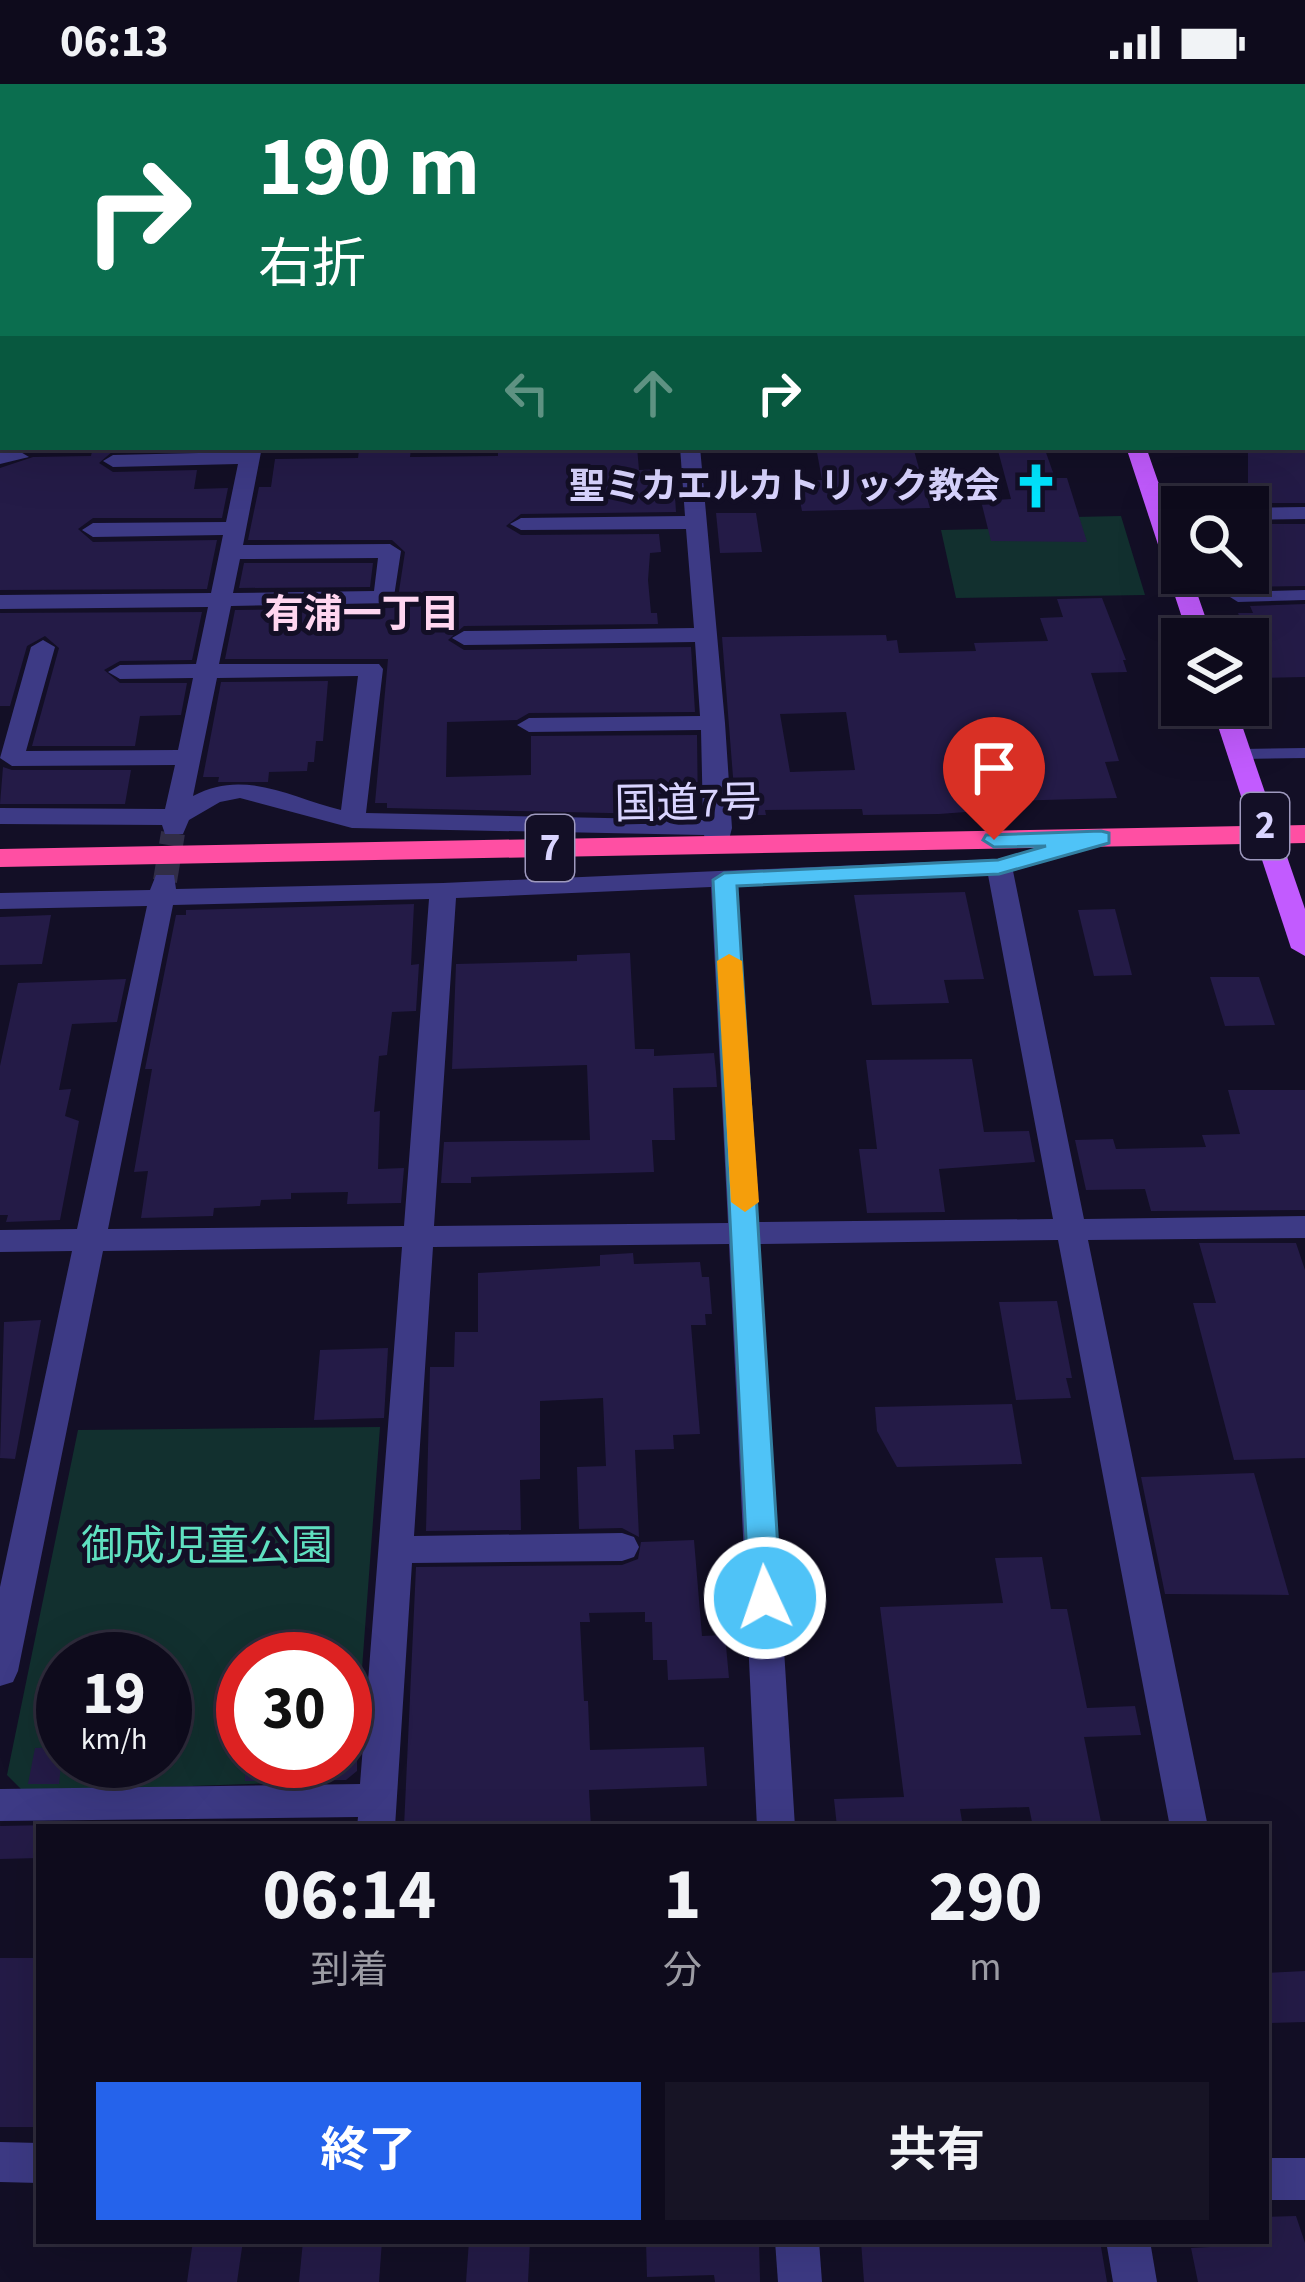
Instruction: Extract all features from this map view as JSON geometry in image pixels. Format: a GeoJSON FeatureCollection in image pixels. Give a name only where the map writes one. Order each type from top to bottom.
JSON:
{"type":"FeatureCollection","features":[{"type":"Feature","properties":{"kind":"highway","name":"国道7号"},"geometry":{"type":"LineString","coordinates":[[0,858],[717,837],[1305,834]]}},
{"type":"Feature","properties":{"kind":"main road"},"geometry":{"type":"LineString","coordinates":[[1138,450],[1161,495]]}},
{"type":"Feature","properties":{"kind":"main road","name":"2"},"geometry":{"type":"LineString","coordinates":[[1230,726],[1305,948]]}},
{"type":"Feature","properties":{"kind":"street"},"geometry":{"type":"LineString","coordinates":[[0,816],[174,825],[212,796],[240,790],[281,797],[305,809],[352,820],[717,837],[690,450]]}},
{"type":"Feature","properties":{"kind":"street"},"geometry":{"type":"LineString","coordinates":[[113,460],[251,453],[174,825]]}},
{"type":"Feature","properties":{"kind":"street"},"geometry":{"type":"LineString","coordinates":[[1269,514],[1305,513]]}},
{"type":"Feature","properties":{"kind":"street"},"geometry":{"type":"LineString","coordinates":[[521,524],[695,522]]}},
{"type":"Feature","properties":{"kind":"street"},"geometry":{"type":"LineString","coordinates":[[0,602],[386,598],[390,551],[93,530]]}},
{"type":"Feature","properties":{"kind":"street"},"geometry":{"type":"LineString","coordinates":[[464,638],[703,635]]}},
{"type":"Feature","properties":{"kind":"street"},"geometry":{"type":"LineString","coordinates":[[43,647],[12,758],[188,757]]}},
{"type":"Feature","properties":{"kind":"street"},"geometry":{"type":"LineString","coordinates":[[121,672],[371,669],[352,820]]}},
{"type":"Feature","properties":{"kind":"street"},"geometry":{"type":"LineString","coordinates":[[529,725],[712,723]]}},
{"type":"Feature","properties":{"kind":"street"},"geometry":{"type":"LineString","coordinates":[[0,901],[163,889],[443,891],[999,867],[1101,838]]}},
{"type":"Feature","properties":{"kind":"street"},"geometry":{"type":"LineString","coordinates":[[999,867],[1188,1824]]}},
{"type":"Feature","properties":{"kind":"street"},"geometry":{"type":"LineString","coordinates":[[724,880],[747,1233],[776,1824]]}},
{"type":"Feature","properties":{"kind":"street"},"geometry":{"type":"LineString","coordinates":[[0,1671],[163,889]]}},
{"type":"Feature","properties":{"kind":"street"},"geometry":{"type":"LineString","coordinates":[[0,1804],[377,1814],[443,891]]}},
{"type":"Feature","properties":{"kind":"street"},"geometry":{"type":"LineString","coordinates":[[0,1241],[1305,1227]]}},
{"type":"Feature","properties":{"kind":"street"},"geometry":{"type":"LineString","coordinates":[[394,1550],[622,1546]]}},
{"type":"Feature","properties":{"kind":"street"},"geometry":{"type":"LineString","coordinates":[[0,2162],[36,2163]]}},
{"type":"Feature","properties":{"kind":"street"},"geometry":{"type":"LineString","coordinates":[[1269,2179],[1305,2179]]}},
{"type":"Feature","properties":{"kind":"street"},"geometry":{"type":"LineString","coordinates":[[797,2244],[800,2282]]}},
{"type":"Feature","properties":{"kind":"street"},"geometry":{"type":"LineString","coordinates":[[1129,2244],[1135,2282]]}},
{"type":"Feature","properties":{"kind":"lane"},"geometry":{"type":"LineString","coordinates":[[1238,597],[1305,596]]}},
{"type":"Feature","properties":{"kind":"lane"},"geometry":{"type":"LineString","coordinates":[[1240,754],[1305,753]]}},
{"type":"Feature","properties":{"kind":"green space"},"geometry":{"type":"Polygon","coordinates":[[[1121,516],[1145,595],[956,598],[941,530],[989,529],[987,519],[1121,516]]]}},
{"type":"Feature","properties":{"kind":"green space","name":"御成児童公園"},"geometry":{"type":"Polygon","coordinates":[[[380,1427],[365,1632],[216,1632],[216,1785],[192,1786],[192,1632],[36,1632],[78,1430],[380,1427]]]}},
{"type":"Feature","properties":{"kind":"green space","name":"御成児童公園"},"geometry":{"type":"Polygon","coordinates":[[[36,1634],[36,1788],[137,1788],[24,1792],[7,1775],[36,1634]]]}},
{"type":"Feature","properties":{"kind":"building"},"geometry":{"type":"Polygon","coordinates":[[[92,450],[127,450],[113,451],[99,463],[113,472],[197,470],[194,489],[228,488],[222,518],[93,518],[78,529],[93,542],[217,540],[207,589],[0,590],[0,468],[33,457],[91,456],[92,450]]]}},
{"type":"Feature","properties":{"kind":"building"},"geometry":{"type":"Polygon","coordinates":[[[359,450],[411,450],[410,457],[498,456],[498,450],[637,450],[639,470],[660,469],[663,496],[675,496],[676,512],[521,514],[506,526],[521,535],[659,534],[661,552],[650,553],[648,580],[651,613],[657,613],[658,624],[464,626],[448,640],[464,650],[691,647],[695,712],[529,713],[517,720],[447,722],[446,777],[531,775],[531,736],[697,735],[698,815],[387,808],[387,803],[375,803],[388,659],[225,659],[235,610],[393,608],[397,604],[405,552],[392,540],[248,540],[259,487],[271,487],[275,459],[358,458],[359,450]]]}},
{"type":"Feature","properties":{"kind":"building"},"geometry":{"type":"Polygon","coordinates":[[[817,450],[914,450],[930,508],[802,511],[796,481],[822,480],[817,450]]]}},
{"type":"Feature","properties":{"kind":"building"},"geometry":{"type":"Polygon","coordinates":[[[998,450],[1045,450],[1055,478],[1067,478],[1087,542],[991,541],[981,501],[1011,499],[998,450]]]}},
{"type":"Feature","properties":{"kind":"building"},"geometry":{"type":"Polygon","coordinates":[[[1248,450],[1305,450],[1305,503],[1269,503],[1269,486],[1248,486],[1248,450]]]}},
{"type":"Feature","properties":{"kind":"building"},"geometry":{"type":"Polygon","coordinates":[[[716,513],[756,513],[762,552],[720,553],[716,513]]]}},
{"type":"Feature","properties":{"kind":"building"},"geometry":{"type":"Polygon","coordinates":[[[1269,524],[1305,524],[1305,586],[1269,587],[1269,524]]]}},
{"type":"Feature","properties":{"kind":"building"},"geometry":{"type":"Polygon","coordinates":[[[244,563],[373,563],[370,587],[239,588],[244,563]]]}},
{"type":"Feature","properties":{"kind":"building"},"geometry":{"type":"Polygon","coordinates":[[[1102,598],[1126,660],[1127,672],[1091,673],[1119,761],[1105,762],[1117,798],[1004,801],[1006,809],[939,814],[863,815],[862,809],[765,810],[766,815],[736,815],[722,637],[886,635],[887,641],[897,640],[899,653],[976,651],[974,643],[1048,641],[1040,618],[1063,617],[1057,599],[1102,598]],[[846,712],[780,714],[790,772],[855,770],[846,712]]]}},
{"type":"Feature","properties":{"kind":"building"},"geometry":{"type":"Polygon","coordinates":[[[1305,604],[1305,677],[1269,678],[1269,618],[1240,618],[1238,613],[1253,613],[1250,606],[1305,604]]]}},
{"type":"Feature","properties":{"kind":"building"},"geometry":{"type":"Polygon","coordinates":[[[202,612],[192,660],[120,661],[104,670],[120,683],[187,683],[181,715],[140,716],[135,746],[32,746],[59,648],[45,636],[27,646],[10,706],[0,706],[0,613],[202,612]]]}},
{"type":"Feature","properties":{"kind":"building"},"geometry":{"type":"Polygon","coordinates":[[[328,681],[323,741],[316,741],[314,762],[308,762],[307,771],[269,772],[268,782],[218,782],[219,777],[203,777],[221,682],[328,681]]]}},
{"type":"Feature","properties":{"kind":"building"},"geometry":{"type":"Polygon","coordinates":[[[3,767],[131,770],[125,804],[0,804],[3,767]]]}},
{"type":"Feature","properties":{"kind":"building"},"geometry":{"type":"Polygon","coordinates":[[[965,892],[984,979],[944,980],[949,1003],[872,1005],[854,895],[965,892]]]}},
{"type":"Feature","properties":{"kind":"building"},"geometry":{"type":"Polygon","coordinates":[[[414,904],[411,965],[419,964],[416,1011],[392,1012],[387,1055],[379,1056],[374,1112],[380,1111],[378,1169],[404,1168],[401,1203],[347,1204],[348,1192],[291,1193],[291,1199],[261,1200],[260,1206],[214,1208],[213,1216],[141,1218],[148,1171],[134,1172],[152,1069],[145,1069],[176,915],[186,915],[186,910],[414,904]]]}},
{"type":"Feature","properties":{"kind":"building"},"geometry":{"type":"Polygon","coordinates":[[[1115,909],[1132,975],[1094,976],[1078,910],[1115,909]]]}},
{"type":"Feature","properties":{"kind":"building"},"geometry":{"type":"Polygon","coordinates":[[[51,915],[42,964],[0,965],[0,917],[51,915]]]}},
{"type":"Feature","properties":{"kind":"building"},"geometry":{"type":"Polygon","coordinates":[[[630,953],[635,1049],[654,1049],[654,1056],[714,1053],[717,1087],[673,1088],[675,1140],[652,1140],[654,1172],[471,1177],[471,1183],[441,1183],[444,1142],[590,1140],[587,1065],[452,1069],[456,964],[577,961],[577,955],[630,953]]]}},
{"type":"Feature","properties":{"kind":"building"},"geometry":{"type":"Polygon","coordinates":[[[1210,977],[1259,977],[1275,1025],[1225,1026],[1210,977]]]}},
{"type":"Feature","properties":{"kind":"building"},"geometry":{"type":"Polygon","coordinates":[[[126,979],[117,1022],[72,1024],[59,1090],[71,1089],[65,1116],[79,1121],[60,1220],[6,1222],[8,1215],[0,1215],[0,1066],[18,983],[126,979]]]}},
{"type":"Feature","properties":{"kind":"building"},"geometry":{"type":"Polygon","coordinates":[[[972,1059],[984,1132],[1029,1131],[1035,1162],[939,1169],[945,1212],[867,1213],[859,1149],[877,1149],[866,1060],[972,1059]]]}},
{"type":"Feature","properties":{"kind":"building"},"geometry":{"type":"Polygon","coordinates":[[[1228,1090],[1305,1090],[1305,1210],[1151,1211],[1145,1189],[1086,1190],[1075,1140],[1113,1139],[1116,1149],[1206,1147],[1202,1135],[1240,1134],[1228,1090]]]}},
{"type":"Feature","properties":{"kind":"building"},"geometry":{"type":"Polygon","coordinates":[[[1199,1243],[1296,1243],[1305,1270],[1305,1458],[1234,1460],[1193,1303],[1216,1303],[1199,1243]]]}},
{"type":"Feature","properties":{"kind":"building"},"geometry":{"type":"Polygon","coordinates":[[[633,1253],[634,1264],[700,1262],[702,1277],[709,1277],[712,1314],[705,1314],[706,1325],[691,1325],[700,1434],[673,1435],[674,1449],[635,1450],[639,1537],[622,1528],[579,1529],[577,1467],[606,1466],[603,1398],[540,1401],[540,1479],[520,1480],[521,1530],[426,1531],[430,1367],[454,1367],[455,1332],[478,1332],[478,1273],[600,1266],[600,1255],[633,1253]]]}},
{"type":"Feature","properties":{"kind":"building"},"geometry":{"type":"Polygon","coordinates":[[[1057,1301],[1072,1378],[1066,1378],[1071,1398],[1016,1400],[999,1302],[1057,1301]]]}},
{"type":"Feature","properties":{"kind":"building"},"geometry":{"type":"Polygon","coordinates":[[[41,1320],[15,1459],[0,1458],[4,1322],[41,1320]]]}},
{"type":"Feature","properties":{"kind":"building"},"geometry":{"type":"Polygon","coordinates":[[[388,1348],[384,1418],[314,1420],[320,1350],[388,1348]]]}},
{"type":"Feature","properties":{"kind":"building"},"geometry":{"type":"Polygon","coordinates":[[[1012,1404],[1022,1464],[897,1467],[877,1431],[875,1407],[1012,1404]]]}},
{"type":"Feature","properties":{"kind":"building"},"geometry":{"type":"Polygon","coordinates":[[[1254,1473],[1289,1595],[1165,1594],[1141,1477],[1254,1473]]]}},
{"type":"Feature","properties":{"kind":"building"},"geometry":{"type":"Polygon","coordinates":[[[694,1540],[702,1636],[725,1635],[729,1678],[668,1680],[667,1660],[653,1660],[652,1622],[645,1622],[645,1612],[589,1613],[590,1622],[580,1622],[590,1750],[704,1747],[707,1786],[589,1790],[591,1824],[404,1824],[416,1567],[622,1565],[638,1559],[641,1542],[694,1540]]]}},
{"type":"Feature","properties":{"kind":"building"},"geometry":{"type":"Polygon","coordinates":[[[1042,1557],[1051,1609],[1067,1609],[1087,1708],[1135,1706],[1141,1735],[1084,1737],[1101,1824],[1032,1824],[1029,1807],[960,1809],[962,1824],[837,1824],[834,1799],[904,1797],[880,1607],[1003,1603],[995,1558],[1042,1557]]]}},
{"type":"Feature","properties":{"kind":"building"},"geometry":{"type":"Polygon","coordinates":[[[35,1748],[36,1784],[28,1784],[35,1748]]]}},
{"type":"Feature","properties":{"kind":"building"},"geometry":{"type":"Polygon","coordinates":[[[36,1825],[36,1858],[0,1859],[0,1826],[36,1825]]]}},
{"type":"Feature","properties":{"kind":"building"},"geometry":{"type":"Polygon","coordinates":[[[0,1958],[36,1958],[36,2127],[0,2127],[0,1958]]]}},
{"type":"Feature","properties":{"kind":"building"},"geometry":{"type":"Polygon","coordinates":[[[1305,1971],[1305,2022],[1269,2023],[1269,1973],[1305,1971]]]}},
{"type":"Feature","properties":{"kind":"building"},"geometry":{"type":"Polygon","coordinates":[[[1296,2216],[1305,2243],[1305,2282],[1198,2282],[1191,2248],[1269,2244],[1269,2217],[1296,2216]]]}},
{"type":"Feature","properties":{"kind":"building"},"geometry":{"type":"Polygon","coordinates":[[[193,2244],[243,2244],[237,2282],[187,2282],[193,2244]]]}},
{"type":"Feature","properties":{"kind":"building"},"geometry":{"type":"Polygon","coordinates":[[[303,2244],[382,2244],[379,2282],[299,2282],[303,2244]]]}},
{"type":"Feature","properties":{"kind":"building"},"geometry":{"type":"Polygon","coordinates":[[[469,2244],[530,2244],[528,2282],[466,2282],[469,2244]]]}},
{"type":"Feature","properties":{"kind":"building"},"geometry":{"type":"Polygon","coordinates":[[[646,2244],[759,2244],[760,2282],[715,2282],[714,2275],[647,2277],[646,2244]]]}},
{"type":"Feature","properties":{"kind":"building"},"geometry":{"type":"Polygon","coordinates":[[[861,2244],[1101,2244],[1107,2282],[864,2282],[861,2244]]]}},
{"type":"Feature","properties":{"kind":"tunnel"},"geometry":{"type":"LineString","coordinates":[[165,881],[173,833]]}},
{"type":"Feature","properties":{"kind":"slow traffic"},"geometry":{"type":"LineString","coordinates":[[729,961],[745,1202]]}},
{"type":"Feature","properties":{"kind":"place","name":"聖ミカエルカトリック教会"},"geometry":{"type":"Point","coordinates":[1036,486]}},
{"type":"Feature","properties":{"kind":"district","name":"有浦一丁目"},"geometry":{"type":"Point","coordinates":[362,615]}},
{"type":"Feature","properties":{"kind":"route"},"geometry":{"type":"LineString","coordinates":[[765,1598],[724,880],[999,867],[1101,838],[994,840]]}}]}
